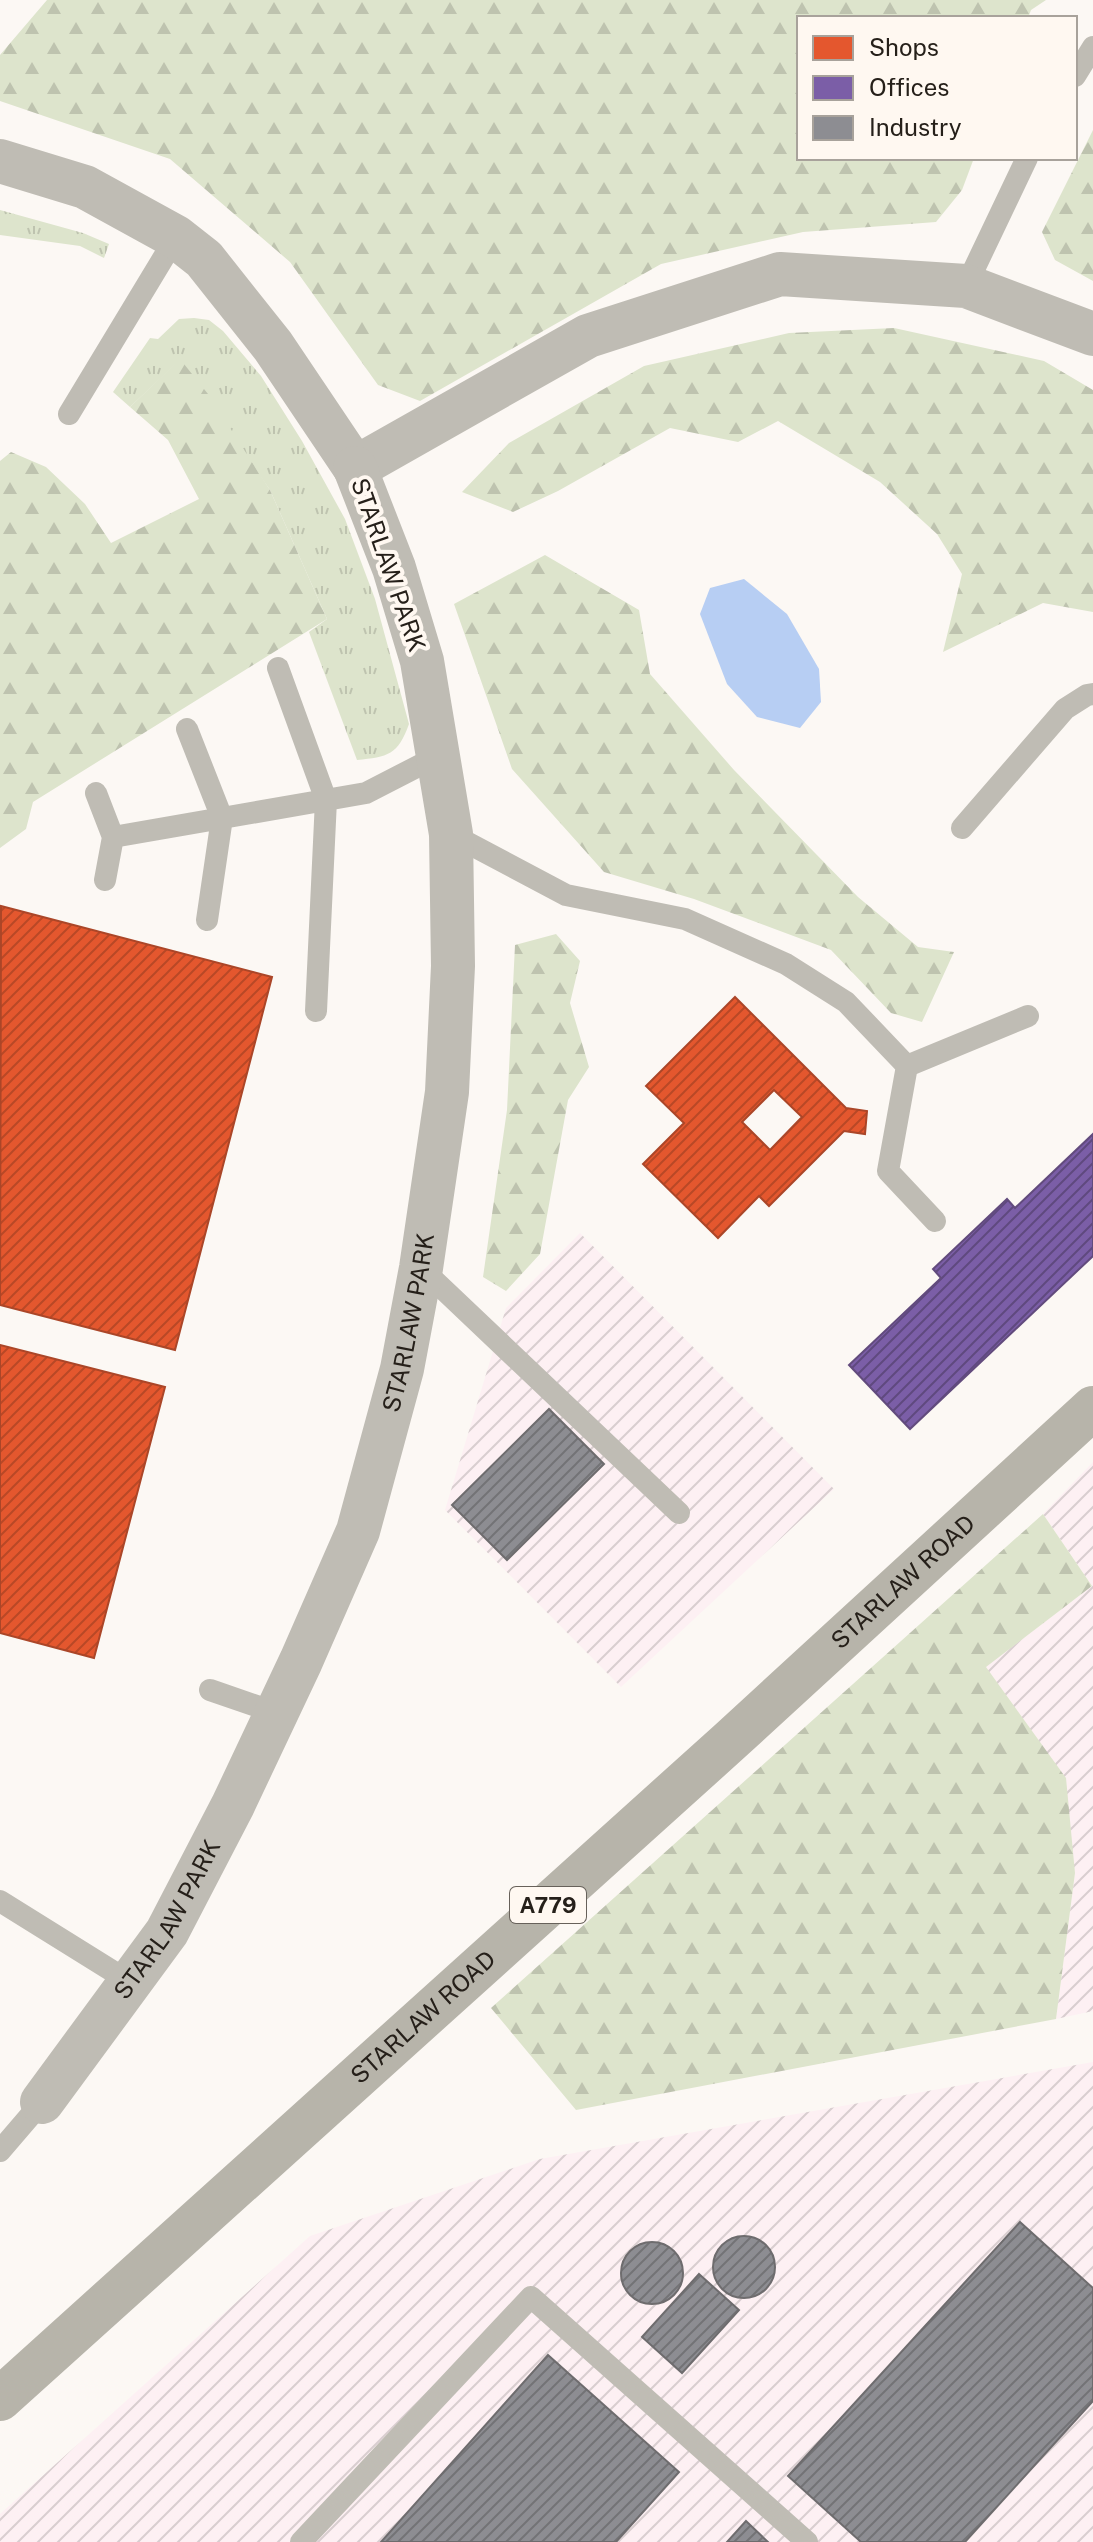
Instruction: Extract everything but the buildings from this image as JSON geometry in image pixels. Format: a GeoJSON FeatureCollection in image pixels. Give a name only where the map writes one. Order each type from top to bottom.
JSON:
{"type":"FeatureCollection","features":[{"type":"Feature","properties":{"kind":"main road","name":"STARLAW ROAD"},"geometry":{"type":"LineString","coordinates":[[0,2399],[730,1741],[1093,1408]]}},
{"type":"Feature","properties":{"kind":"street","name":"STARLAW PARK"},"geometry":{"type":"LineString","coordinates":[[0,161],[85,187],[176,237],[204,259],[273,346],[355,468],[394,568],[422,661],[451,834],[453,966],[447,1092],[421,1268],[402,1369],[358,1531],[277,1713],[167,1932],[42,2102]]}},
{"type":"Feature","properties":{"kind":"street","name":"STARLAW PARK"},"geometry":{"type":"LineString","coordinates":[[355,468],[588,336],[780,274],[966,286],[1093,334]]}},
{"type":"Feature","properties":{"kind":"lane"},"geometry":{"type":"LineString","coordinates":[[1077,73],[1093,47]]}},
{"type":"Feature","properties":{"kind":"lane"},"geometry":{"type":"LineString","coordinates":[[966,286],[1026,160]]}},
{"type":"Feature","properties":{"kind":"lane"},"geometry":{"type":"LineString","coordinates":[[69,414],[176,237]]}},
{"type":"Feature","properties":{"kind":"lane"},"geometry":{"type":"LineString","coordinates":[[278,668],[326,800],[316,1011]]}},
{"type":"Feature","properties":{"kind":"lane"},"geometry":{"type":"LineString","coordinates":[[962,828],[1065,709],[1093,694]]}},
{"type":"Feature","properties":{"kind":"lane"},"geometry":{"type":"LineString","coordinates":[[187,729],[222,818],[207,920]]}},
{"type":"Feature","properties":{"kind":"lane"},"geometry":{"type":"LineString","coordinates":[[113,837],[366,793],[438,756]]}},
{"type":"Feature","properties":{"kind":"lane"},"geometry":{"type":"LineString","coordinates":[[96,793],[113,837],[105,880]]}},
{"type":"Feature","properties":{"kind":"lane"},"geometry":{"type":"LineString","coordinates":[[451,834],[566,895],[685,919],[786,964],[846,1002],[907,1066]]}},
{"type":"Feature","properties":{"kind":"lane"},"geometry":{"type":"LineString","coordinates":[[907,1066],[1028,1016]]}},
{"type":"Feature","properties":{"kind":"lane"},"geometry":{"type":"LineString","coordinates":[[907,1066],[888,1171],[935,1221]]}},
{"type":"Feature","properties":{"kind":"lane"},"geometry":{"type":"LineString","coordinates":[[421,1268],[679,1513]]}},
{"type":"Feature","properties":{"kind":"lane"},"geometry":{"type":"LineString","coordinates":[[210,1690],[277,1713]]}},
{"type":"Feature","properties":{"kind":"lane"},"geometry":{"type":"LineString","coordinates":[[0,1901],[130,1982]]}},
{"type":"Feature","properties":{"kind":"lane"},"geometry":{"type":"LineString","coordinates":[[0,2151],[42,2102]]}},
{"type":"Feature","properties":{"kind":"lane"},"geometry":{"type":"LineString","coordinates":[[301,2542],[531,2297],[807,2542]]}},
{"type":"Feature","properties":{"kind":"shaded area"},"geometry":{"type":"Polygon","coordinates":[[[580,1233],[834,1489],[621,1687],[445,1510],[506,1308],[580,1233]]]}},
{"type":"Feature","properties":{"kind":"shaded area"},"geometry":{"type":"Polygon","coordinates":[[[1093,1462],[1093,2011],[1056,2019],[1075,1873],[985,1667],[1092,1586],[1043,1514],[1093,1462]]]}},
{"type":"Feature","properties":{"kind":"shaded area"},"geometry":{"type":"Polygon","coordinates":[[[1093,2062],[1093,2542],[0,2542],[0,2514],[310,2236],[540,2159],[1093,2062]]]}},
{"type":"Feature","properties":{"kind":"green space"},"geometry":{"type":"Polygon","coordinates":[[[47,0],[1046,0],[1031,10],[1029,16],[797,16],[797,160],[973,160],[962,190],[936,222],[803,232],[661,264],[420,401],[378,385],[290,262],[170,159],[0,101],[0,55],[47,0]]]}},
{"type":"Feature","properties":{"kind":"green space"},"geometry":{"type":"Polygon","coordinates":[[[1093,130],[1093,281],[1055,260],[1042,232],[1093,130]]]}},
{"type":"Feature","properties":{"kind":"green space"},"geometry":{"type":"Polygon","coordinates":[[[0,210],[83,233],[109,244],[104,258],[80,246],[0,235],[0,210]]]}},
{"type":"Feature","properties":{"kind":"green space"},"geometry":{"type":"Polygon","coordinates":[[[179,319],[209,320],[223,331],[261,376],[302,441],[345,519],[375,599],[409,724],[401,742],[384,755],[357,760],[309,632],[327,619],[270,490],[180,360],[130,407],[113,392],[150,338],[158,339],[179,319]]]}},
{"type":"Feature","properties":{"kind":"green space"},"geometry":{"type":"Polygon","coordinates":[[[894,328],[1044,361],[1093,390],[1093,612],[1043,603],[943,652],[962,574],[937,534],[880,482],[778,421],[738,442],[670,428],[558,491],[513,512],[462,492],[509,443],[644,366],[789,333],[894,328]]]}},
{"type":"Feature","properties":{"kind":"green space"},"geometry":{"type":"Polygon","coordinates":[[[180,359],[208,394],[270,490],[327,619],[33,802],[26,829],[0,848],[0,461],[11,452],[46,467],[85,504],[111,543],[199,499],[168,440],[130,407],[180,359]]]}},
{"type":"Feature","properties":{"kind":"green space"},"geometry":{"type":"Polygon","coordinates":[[[545,555],[639,610],[650,674],[734,770],[858,897],[918,947],[954,952],[922,1022],[891,1013],[831,950],[694,899],[604,872],[512,769],[454,604],[545,555]]]}},
{"type":"Feature","properties":{"kind":"green space"},"geometry":{"type":"Polygon","coordinates":[[[556,934],[580,961],[570,1003],[589,1067],[568,1100],[540,1254],[506,1291],[483,1277],[507,1110],[515,945],[556,934]]]}},
{"type":"Feature","properties":{"kind":"green space"},"geometry":{"type":"Polygon","coordinates":[[[1043,1514],[1092,1586],[986,1667],[1066,1778],[1075,1873],[1056,2019],[576,2110],[491,2008],[1043,1514]]]}},
{"type":"Feature","properties":{"kind":"water"},"geometry":{"type":"Polygon","coordinates":[[[744,579],[787,614],[819,669],[821,702],[800,728],[757,717],[727,684],[700,614],[710,588],[744,579]]]}}]}
